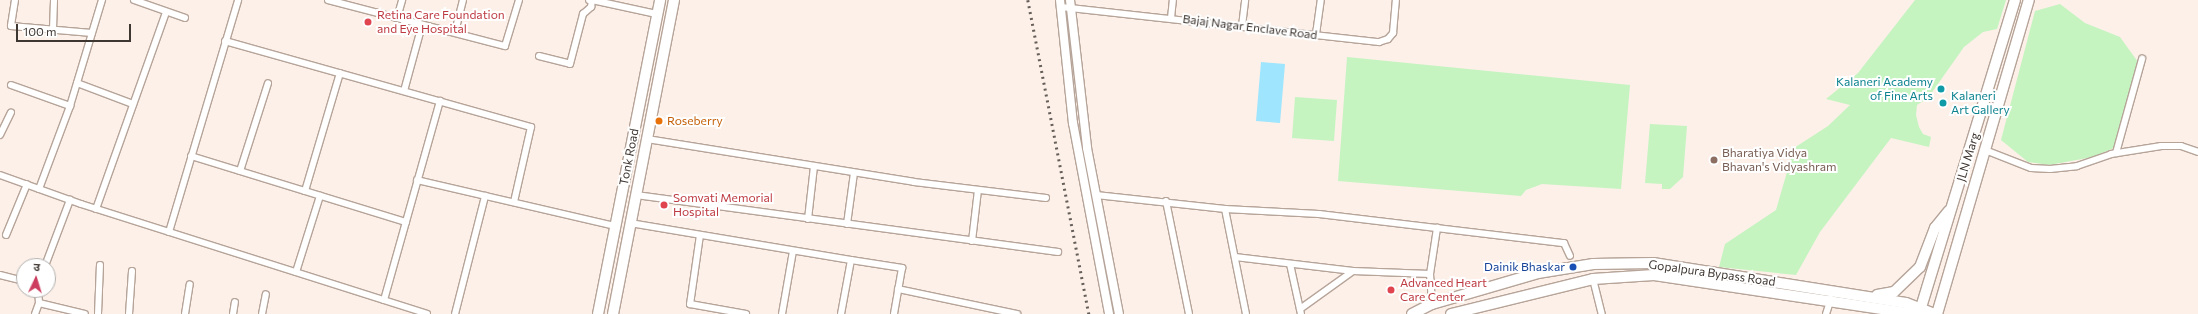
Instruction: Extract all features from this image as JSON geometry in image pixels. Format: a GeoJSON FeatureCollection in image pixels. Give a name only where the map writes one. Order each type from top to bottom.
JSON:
{"type":"FeatureCollection","features":[{"type":"Feature","properties":{"kind":"main road","name":"Tonk Road"},"geometry":{"type":"LineString","coordinates":[[598,314],[660,0]]}},
{"type":"Feature","properties":{"kind":"main road","name":"Tonk Road"},"geometry":{"type":"LineString","coordinates":[[613,314],[674,0]]}},
{"type":"Feature","properties":{"kind":"main road","name":"JLN Marg"},"geometry":{"type":"LineString","coordinates":[[1918,312],[1954,206],[2015,0]]}},
{"type":"Feature","properties":{"kind":"main road","name":"JLN Marg"},"geometry":{"type":"LineString","coordinates":[[1936,314],[1986,150],[2029,0]]}},
{"type":"Feature","properties":{"kind":"main road"},"geometry":{"type":"LineString","coordinates":[[1867,297],[1894,292],[1920,267],[1935,228],[1954,206]]}},
{"type":"Feature","properties":{"kind":"main road"},"geometry":{"type":"LineString","coordinates":[[1653,263],[1654,275]]}},
{"type":"Feature","properties":{"kind":"main road","name":"Gopalpura Bypass Road"},"geometry":{"type":"LineString","coordinates":[[1412,314],[1432,304],[1538,273],[1593,264],[1653,263],[1906,303],[1918,312]]}},
{"type":"Feature","properties":{"kind":"main road","name":"Gopalpura Bypass Road"},"geometry":{"type":"LineString","coordinates":[[1451,314],[1593,279],[1654,275],[1831,300],[1880,311],[1918,312]]}},
{"type":"Feature","properties":{"kind":"main road"},"geometry":{"type":"LineString","coordinates":[[1918,312],[1936,314]]}},
{"type":"Feature","properties":{"kind":"street"},"geometry":{"type":"LineString","coordinates":[[15,0],[11,26],[92,33]]}},
{"type":"Feature","properties":{"kind":"street"},"geometry":{"type":"LineString","coordinates":[[53,29],[54,0]]}},
{"type":"Feature","properties":{"kind":"street"},"geometry":{"type":"LineString","coordinates":[[39,189],[70,106],[102,0]]}},
{"type":"Feature","properties":{"kind":"street"},"geometry":{"type":"LineString","coordinates":[[134,0],[184,18]]}},
{"type":"Feature","properties":{"kind":"street"},"geometry":{"type":"LineString","coordinates":[[169,232],[238,0]]}},
{"type":"Feature","properties":{"kind":"street"},"geometry":{"type":"LineString","coordinates":[[328,0],[505,46],[519,0]]}},
{"type":"Feature","properties":{"kind":"street"},"geometry":{"type":"LineString","coordinates":[[397,18],[402,0]]}},
{"type":"Feature","properties":{"kind":"street"},"geometry":{"type":"LineString","coordinates":[[455,32],[463,0]]}},
{"type":"Feature","properties":{"kind":"street"},"geometry":{"type":"LineString","coordinates":[[539,56],[570,64],[583,14],[591,7],[591,0],[657,14]]}},
{"type":"Feature","properties":{"kind":"street"},"geometry":{"type":"LineString","coordinates":[[1070,0],[1087,148],[1119,314]]}},
{"type":"Feature","properties":{"kind":"street"},"geometry":{"type":"LineString","coordinates":[[1171,18],[1173,0]]}},
{"type":"Feature","properties":{"kind":"street"},"geometry":{"type":"LineString","coordinates":[[1242,26],[1245,0]]}},
{"type":"Feature","properties":{"kind":"street"},"geometry":{"type":"LineString","coordinates":[[1316,34],[1321,0]]}},
{"type":"Feature","properties":{"kind":"street","name":"Bajaj Nagar Enclave Road"},"geometry":{"type":"LineString","coordinates":[[1061,4],[1070,9],[1171,18],[1384,41],[1392,33],[1396,0]]}},
{"type":"Feature","properties":{"kind":"street"},"geometry":{"type":"LineString","coordinates":[[1061,4],[1073,123],[1109,314]]}},
{"type":"Feature","properties":{"kind":"street"},"geometry":{"type":"LineString","coordinates":[[96,209],[166,12]]}},
{"type":"Feature","properties":{"kind":"street"},"geometry":{"type":"LineString","coordinates":[[404,91],[422,25]]}},
{"type":"Feature","properties":{"kind":"street"},"geometry":{"type":"LineString","coordinates":[[225,41],[531,127],[514,202]]}},
{"type":"Feature","properties":{"kind":"street"},"geometry":{"type":"LineString","coordinates":[[2116,153],[2142,59]]}},
{"type":"Feature","properties":{"kind":"street"},"geometry":{"type":"LineString","coordinates":[[305,191],[340,73]]}},
{"type":"Feature","properties":{"kind":"street"},"geometry":{"type":"LineString","coordinates":[[77,83],[134,104]]}},
{"type":"Feature","properties":{"kind":"street"},"geometry":{"type":"LineString","coordinates":[[240,171],[268,83]]}},
{"type":"Feature","properties":{"kind":"street"},"geometry":{"type":"LineString","coordinates":[[11,85],[70,106]]}},
{"type":"Feature","properties":{"kind":"street"},"geometry":{"type":"LineString","coordinates":[[384,300],[440,101]]}},
{"type":"Feature","properties":{"kind":"street"},"geometry":{"type":"LineString","coordinates":[[0,136],[11,112]]}},
{"type":"Feature","properties":{"kind":"street"},"geometry":{"type":"LineString","coordinates":[[647,139],[854,173],[1046,198]]}},
{"type":"Feature","properties":{"kind":"street"},"geometry":{"type":"LineString","coordinates":[[1986,150],[2031,168],[2050,169],[2077,166],[2116,153],[2161,146],[2181,146],[2198,152]]}},
{"type":"Feature","properties":{"kind":"street"},"geometry":{"type":"LineString","coordinates":[[191,156],[406,222]]}},
{"type":"Feature","properties":{"kind":"street"},"geometry":{"type":"LineString","coordinates":[[808,219],[814,166]]}},
{"type":"Feature","properties":{"kind":"street"},"geometry":{"type":"LineString","coordinates":[[847,224],[854,173]]}},
{"type":"Feature","properties":{"kind":"street"},"geometry":{"type":"LineString","coordinates":[[0,175],[96,209],[427,314]]}},
{"type":"Feature","properties":{"kind":"street"},"geometry":{"type":"LineString","coordinates":[[418,180],[615,226]]}},
{"type":"Feature","properties":{"kind":"street"},"geometry":{"type":"LineString","coordinates":[[6,235],[27,184]]}},
{"type":"Feature","properties":{"kind":"street"},"geometry":{"type":"LineString","coordinates":[[972,241],[978,190]]}},
{"type":"Feature","properties":{"kind":"street"},"geometry":{"type":"LineString","coordinates":[[1096,195],[1166,201],[1225,209],[1319,214],[1564,243],[1570,256]]}},
{"type":"Feature","properties":{"kind":"street"},"geometry":{"type":"LineString","coordinates":[[296,272],[320,196]]}},
{"type":"Feature","properties":{"kind":"street"},"geometry":{"type":"LineString","coordinates":[[455,314],[485,196]]}},
{"type":"Feature","properties":{"kind":"street"},"geometry":{"type":"LineString","coordinates":[[636,196],[1058,252]]}},
{"type":"Feature","properties":{"kind":"street"},"geometry":{"type":"LineString","coordinates":[[48,258],[70,200]]}},
{"type":"Feature","properties":{"kind":"street"},"geometry":{"type":"LineString","coordinates":[[1166,201],[1189,314]]}},
{"type":"Feature","properties":{"kind":"street"},"geometry":{"type":"LineString","coordinates":[[1225,209],[1246,314]]}},
{"type":"Feature","properties":{"kind":"street"},"geometry":{"type":"LineString","coordinates":[[630,223],[902,268],[894,314]]}},
{"type":"Feature","properties":{"kind":"street"},"geometry":{"type":"LineString","coordinates":[[1432,304],[1430,274],[1437,228]]}},
{"type":"Feature","properties":{"kind":"street"},"geometry":{"type":"LineString","coordinates":[[700,235],[690,304],[746,314]]}},
{"type":"Feature","properties":{"kind":"street"},"geometry":{"type":"LineString","coordinates":[[782,314],[793,251]]}},
{"type":"Feature","properties":{"kind":"street"},"geometry":{"type":"LineString","coordinates":[[1235,257],[1353,271],[1430,274]]}},
{"type":"Feature","properties":{"kind":"street"},"geometry":{"type":"LineString","coordinates":[[841,314],[851,260]]}},
{"type":"Feature","properties":{"kind":"street"},"geometry":{"type":"LineString","coordinates":[[1290,264],[1300,311],[1353,271]]}},
{"type":"Feature","properties":{"kind":"street"},"geometry":{"type":"LineString","coordinates":[[98,314],[100,265]]}},
{"type":"Feature","properties":{"kind":"street"},"geometry":{"type":"LineString","coordinates":[[129,314],[132,271]]}},
{"type":"Feature","properties":{"kind":"street"},"geometry":{"type":"LineString","coordinates":[[0,275],[16,279]]}},
{"type":"Feature","properties":{"kind":"street"},"geometry":{"type":"LineString","coordinates":[[1593,279],[1602,314]]}},
{"type":"Feature","properties":{"kind":"street"},"geometry":{"type":"LineString","coordinates":[[185,314],[190,284]]}},
{"type":"Feature","properties":{"kind":"street"},"geometry":{"type":"LineString","coordinates":[[898,289],[1017,314]]}},
{"type":"Feature","properties":{"kind":"street"},"geometry":{"type":"LineString","coordinates":[[262,314],[266,294]]}},
{"type":"Feature","properties":{"kind":"street"},"geometry":{"type":"LineString","coordinates":[[35,314],[39,303],[39,298]]}},
{"type":"Feature","properties":{"kind":"street"},"geometry":{"type":"LineString","coordinates":[[1826,314],[1831,300]]}},
{"type":"Feature","properties":{"kind":"street"},"geometry":{"type":"LineString","coordinates":[[233,314],[235,302]]}},
{"type":"Feature","properties":{"kind":"street"},"geometry":{"type":"LineString","coordinates":[[39,303],[85,314]]}},
{"type":"Feature","properties":{"kind":"green space"},"geometry":{"type":"Polygon","coordinates":[[[1915,0],[2006,0],[1997,29],[1983,32],[1964,47],[1928,98],[1917,105],[1916,115],[1919,127],[1923,134],[1931,137],[1929,147],[1891,138],[1820,232],[1796,275],[1719,267],[1725,244],[1776,210],[1794,148],[1828,126],[1850,105],[1826,99],[1858,73],[1915,0]]]}},
{"type":"Feature","properties":{"kind":"green space"},"geometry":{"type":"Polygon","coordinates":[[[2060,4],[2085,23],[2120,37],[2138,62],[2116,147],[2093,157],[2049,165],[2028,162],[2001,140],[2035,11],[2060,4]]]}},
{"type":"Feature","properties":{"kind":"green space"},"geometry":{"type":"Polygon","coordinates":[[[1347,57],[1630,85],[1621,189],[1542,184],[1526,190],[1521,196],[1338,181],[1347,57]]]}},
{"type":"Feature","properties":{"kind":"green space"},"geometry":{"type":"Polygon","coordinates":[[[1295,97],[1337,100],[1334,141],[1292,138],[1295,97]]]}},
{"type":"Feature","properties":{"kind":"green space"},"geometry":{"type":"Polygon","coordinates":[[[1650,124],[1687,126],[1683,177],[1670,189],[1662,189],[1662,184],[1645,183],[1650,124]]]}},
{"type":"Feature","properties":{"kind":"water"},"geometry":{"type":"Polygon","coordinates":[[[1261,62],[1285,64],[1280,123],[1256,121],[1261,62]]]}},
{"type":"Feature","properties":{"kind":"railway"},"geometry":{"type":"LineString","coordinates":[[1028,0],[1089,314]]}},
{"type":"Feature","properties":{"kind":"place","name":"Retina Care Foundation and Eye Hospital"},"geometry":{"type":"Point","coordinates":[368,22]}},
{"type":"Feature","properties":{"kind":"place","name":"Kalaneri Academy of Fine Arts"},"geometry":{"type":"Point","coordinates":[1941,89]}},
{"type":"Feature","properties":{"kind":"place","name":"Kalaneri Art Gallery"},"geometry":{"type":"Point","coordinates":[1943,103]}},
{"type":"Feature","properties":{"kind":"place","name":"Roseberry"},"geometry":{"type":"Point","coordinates":[659,121]}},
{"type":"Feature","properties":{"kind":"place","name":"Bharatiya Vidya Bhavan's Vidyashram"},"geometry":{"type":"Point","coordinates":[1714,160]}},
{"type":"Feature","properties":{"kind":"place","name":"Somvati Memorial Hospital"},"geometry":{"type":"Point","coordinates":[664,205]}},
{"type":"Feature","properties":{"kind":"place","name":"Dainik Bhaskar"},"geometry":{"type":"Point","coordinates":[1573,267]}},
{"type":"Feature","properties":{"kind":"place","name":"Advanced Heart Care Center"},"geometry":{"type":"Point","coordinates":[1391,290]}}]}
